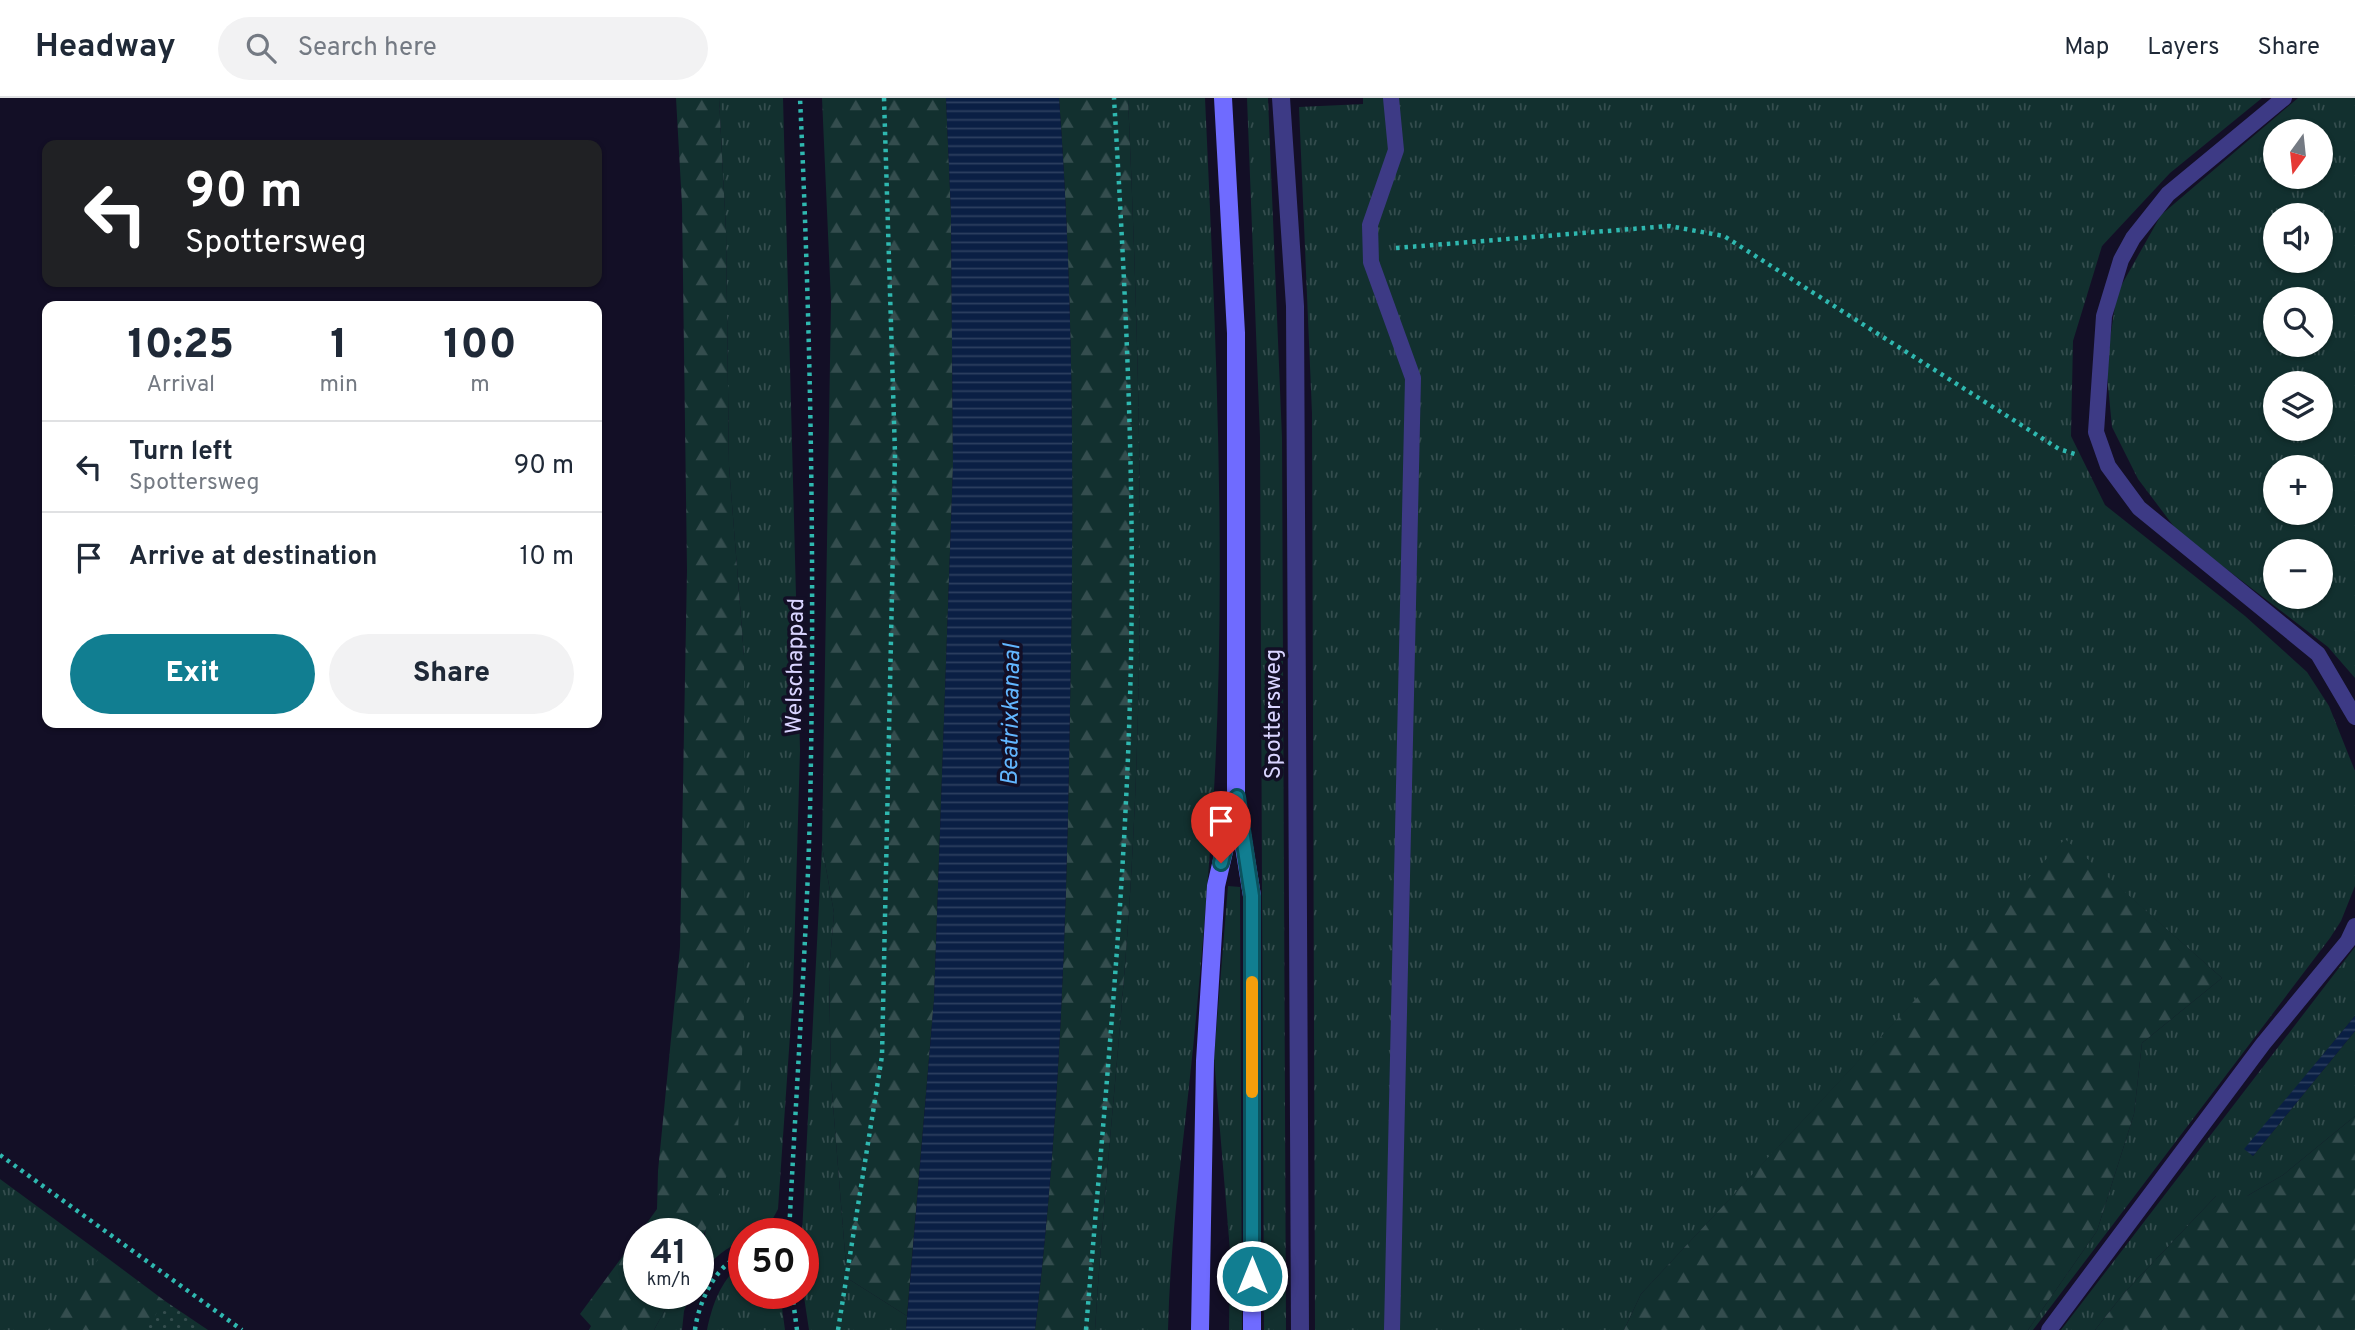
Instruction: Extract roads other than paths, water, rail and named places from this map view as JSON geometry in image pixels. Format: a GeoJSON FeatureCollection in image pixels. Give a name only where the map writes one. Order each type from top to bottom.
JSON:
{"type":"FeatureCollection","features":[{"type":"Feature","properties":{"kind":"main road","name":"Spottersweg"},"geometry":{"type":"LineString","coordinates":[[1223,98],[1236,333],[1237,797],[1252,896],[1252,1330]]}},
{"type":"Feature","properties":{"kind":"main road","name":"Spottersweg"},"geometry":{"type":"LineString","coordinates":[[1200,1330],[1205,1060],[1216,886],[1237,797]]}},
{"type":"Feature","properties":{"kind":"street","name":"Spottersweg"},"geometry":{"type":"LineString","coordinates":[[1281,98],[1296,306],[1300,1330]]}},
{"type":"Feature","properties":{"kind":"lane"},"geometry":{"type":"LineString","coordinates":[[1391,98],[1396,150],[1370,225],[1371,262],[1413,378],[1392,1330]]}},
{"type":"Feature","properties":{"kind":"lane"},"geometry":{"type":"LineString","coordinates":[[2284,98],[2168,194],[2133,238],[2121,260],[2104,316],[2096,432],[2108,466],[2138,508],[2318,653],[2355,717]]}},
{"type":"Feature","properties":{"kind":"lane"},"geometry":{"type":"LineString","coordinates":[[2049,1330],[2263,1044],[2348,941],[2355,926]]}},
{"type":"Feature","properties":{"kind":"water","name":"Beatrixkanaal"},"geometry":{"type":"Polygon","coordinates":[[[946,98],[1059,98],[1068,250],[1072,402],[1069,783],[1056,1096],[1035,1330],[906,1330],[934,1000],[953,467],[951,213],[946,98]]]}},
{"type":"Feature","properties":{"kind":"water"},"geometry":{"type":"Polygon","coordinates":[[[2355,1016],[2355,1031],[2253,1156],[2244,1149],[2355,1016]]]}}]}
